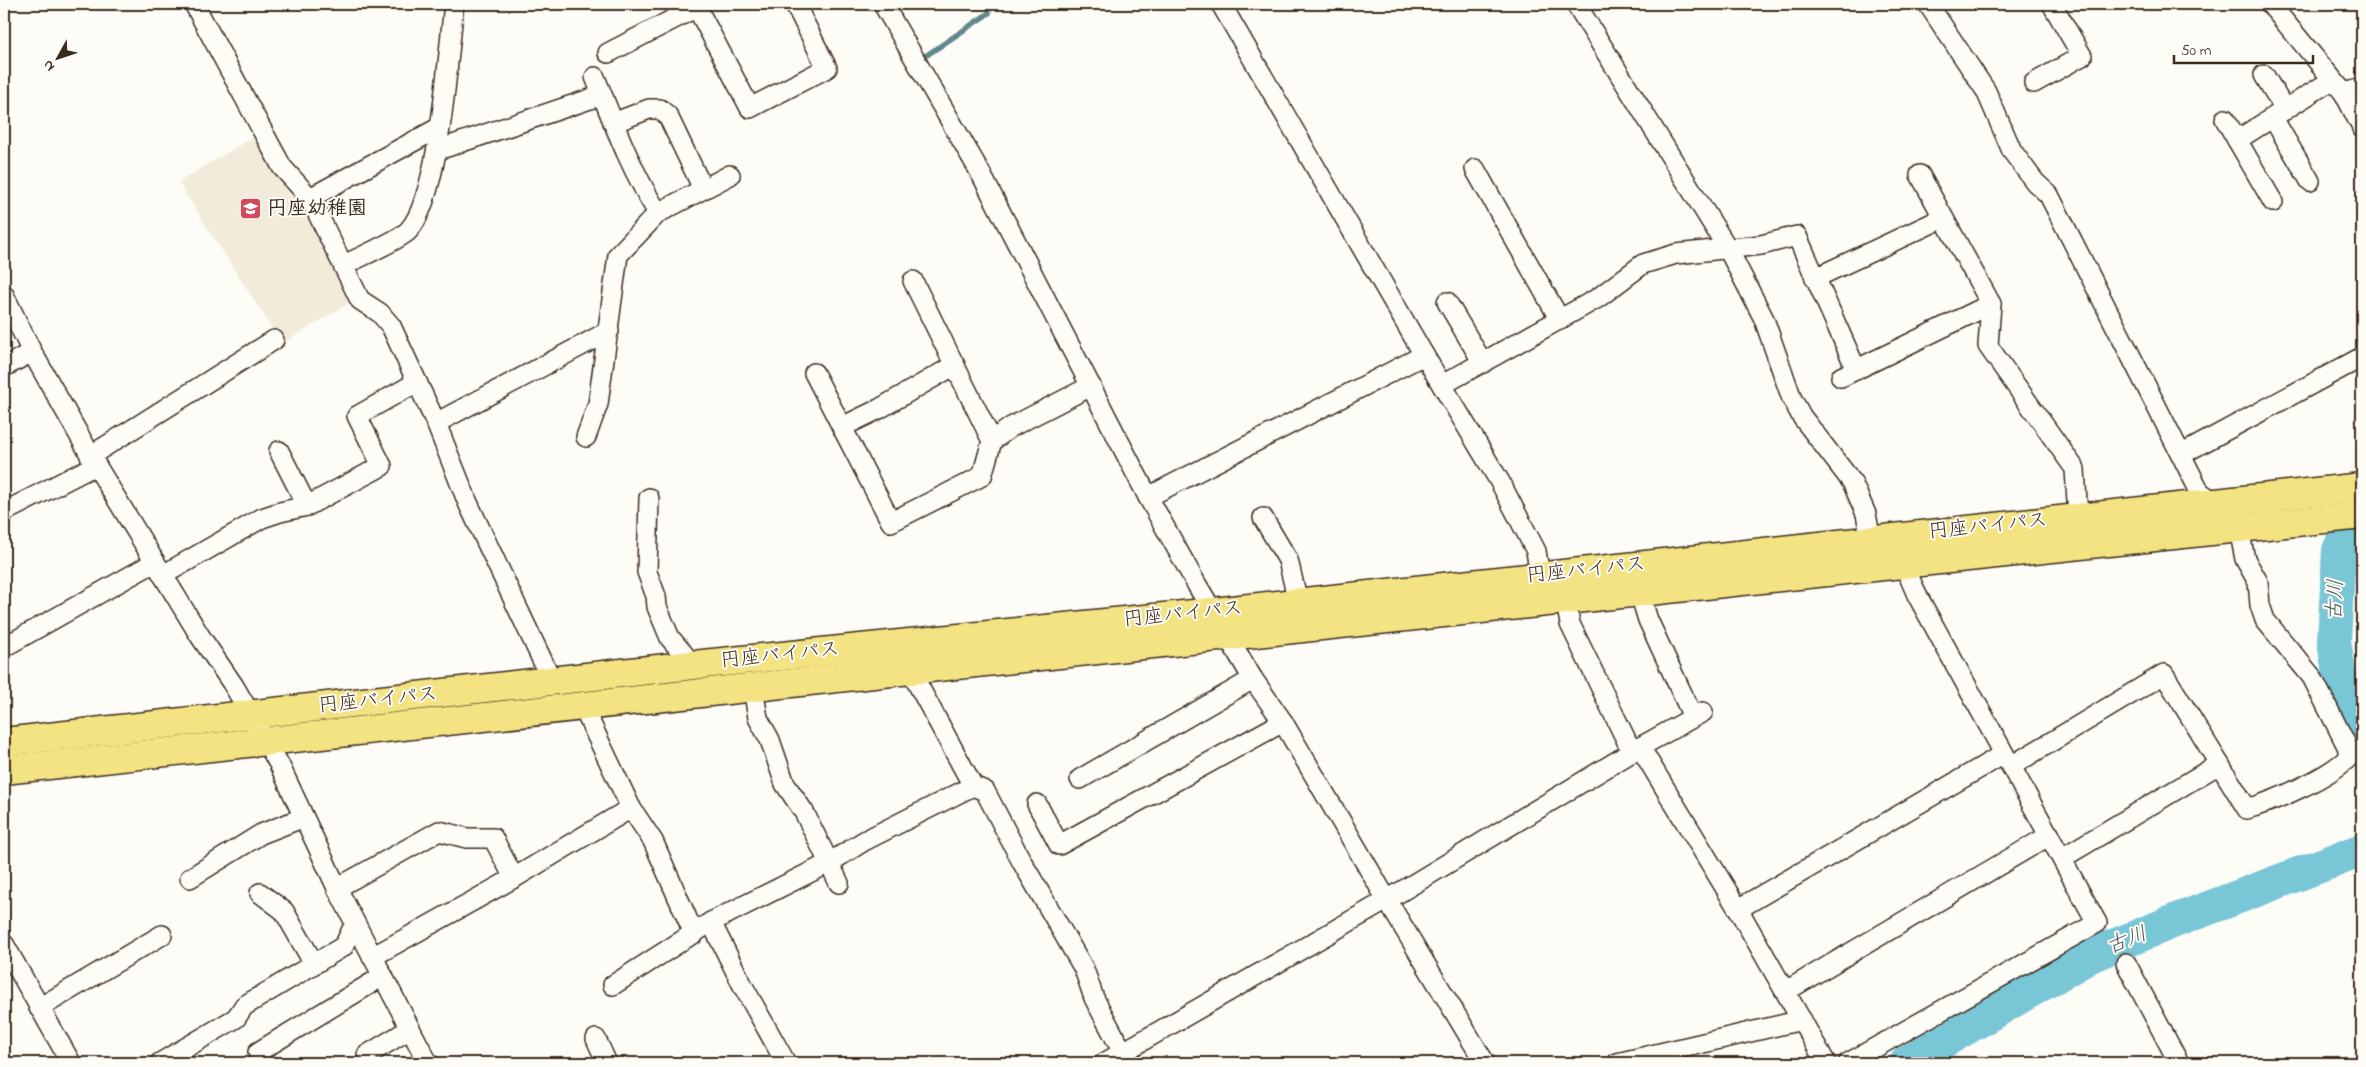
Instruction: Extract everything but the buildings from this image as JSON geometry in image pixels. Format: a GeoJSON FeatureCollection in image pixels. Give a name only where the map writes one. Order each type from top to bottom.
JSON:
{"type":"FeatureCollection","features":[{"type":"Feature","properties":{"kind":"highway","name":"円座バイパス"},"geometry":{"type":"LineString","coordinates":[[4,742],[693,665],[1213,612],[2362,487]]}},
{"type":"Feature","properties":{"kind":"highway","name":"円座バイパス"},"geometry":{"type":"LineString","coordinates":[[4,770],[910,670],[1566,602],[2362,516]]}},
{"type":"Feature","properties":{"kind":"highway"},"geometry":{"type":"LineString","coordinates":[[1871,540],[1904,564]]}},
{"type":"Feature","properties":{"kind":"highway"},"geometry":{"type":"LineString","coordinates":[[1540,576],[1566,602]]}},
{"type":"Feature","properties":{"kind":"street"},"geometry":{"type":"LineString","coordinates":[[194,4],[282,167],[310,198],[360,300],[380,313],[391,326],[436,423],[468,503],[552,681]]}},
{"type":"Feature","properties":{"kind":"street"},"geometry":{"type":"LineString","coordinates":[[344,265],[407,232],[419,218],[438,150],[454,4]]}},
{"type":"Feature","properties":{"kind":"street"},"geometry":{"type":"LineString","coordinates":[[608,53],[696,5],[750,108],[827,68],[795,4]]}},
{"type":"Feature","properties":{"kind":"street"},"geometry":{"type":"LineString","coordinates":[[883,4],[980,172],[1148,498],[1213,612],[1253,679],[1283,722],[1386,900],[1485,1063]]}},
{"type":"Feature","properties":{"kind":"street"},"geometry":{"type":"LineString","coordinates":[[1221,4],[1424,355],[1500,482],[1536,551],[1540,576]]}},
{"type":"Feature","properties":{"kind":"street"},"geometry":{"type":"LineString","coordinates":[[1576,4],[1728,249],[1764,319],[1792,400],[1802,418],[1852,482],[1866,514],[1871,540]]}},
{"type":"Feature","properties":{"kind":"street"},"geometry":{"type":"LineString","coordinates":[[1738,909],[2164,674],[2247,809],[2292,791],[2341,765],[2348,758],[2348,748],[2312,677],[2265,620],[2260,604],[2258,582],[2216,503],[2200,492],[2050,195],[2035,182],[2012,151],[1986,91],[1928,4]]}},
{"type":"Feature","properties":{"kind":"street"},"geometry":{"type":"LineString","coordinates":[[2034,83],[2082,56],[2052,4]]}},
{"type":"Feature","properties":{"kind":"street"},"geometry":{"type":"LineString","coordinates":[[2270,4],[2338,86],[2362,128]]}},
{"type":"Feature","properties":{"kind":"street"},"geometry":{"type":"LineString","coordinates":[[2264,75],[2279,114],[2310,181]]}},
{"type":"Feature","properties":{"kind":"street"},"geometry":{"type":"LineString","coordinates":[[596,77],[613,124],[640,185],[658,213]]}},
{"type":"Feature","properties":{"kind":"street"},"geometry":{"type":"LineString","coordinates":[[2237,140],[2279,114],[2338,86],[2362,88]]}},
{"type":"Feature","properties":{"kind":"street"},"geometry":{"type":"LineString","coordinates":[[438,150],[602,94]]}},
{"type":"Feature","properties":{"kind":"street"},"geometry":{"type":"LineString","coordinates":[[613,124],[649,109],[660,108],[668,116],[703,189]]}},
{"type":"Feature","properties":{"kind":"street"},"geometry":{"type":"LineString","coordinates":[[2225,119],[2274,202]]}},
{"type":"Feature","properties":{"kind":"street"},"geometry":{"type":"LineString","coordinates":[[310,198],[440,127]]}},
{"type":"Feature","properties":{"kind":"street"},"geometry":{"type":"LineString","coordinates":[[1475,169],[1560,320]]}},
{"type":"Feature","properties":{"kind":"street"},"geometry":{"type":"LineString","coordinates":[[586,437],[598,404],[618,255],[658,213],[730,175]]}},
{"type":"Feature","properties":{"kind":"street"},"geometry":{"type":"LineString","coordinates":[[1920,175],[1991,304],[1988,346],[2075,470],[2078,518]]}},
{"type":"Feature","properties":{"kind":"street"},"geometry":{"type":"LineString","coordinates":[[1816,278],[1943,218]]}},
{"type":"Feature","properties":{"kind":"street"},"geometry":{"type":"LineString","coordinates":[[1442,385],[1598,298],[1643,264],[1676,254],[1761,245],[1796,236],[1816,278],[1848,373],[1991,304]]}},
{"type":"Feature","properties":{"kind":"street"},"geometry":{"type":"LineString","coordinates":[[913,281],[992,441]]}},
{"type":"Feature","properties":{"kind":"street"},"geometry":{"type":"LineString","coordinates":[[4,295],[32,352],[93,460],[250,715],[278,764],[302,818],[337,888],[428,1063]]}},
{"type":"Feature","properties":{"kind":"street"},"geometry":{"type":"LineString","coordinates":[[1447,302],[1482,363]]}},
{"type":"Feature","properties":{"kind":"street"},"geometry":{"type":"LineString","coordinates":[[436,423],[609,331]]}},
{"type":"Feature","properties":{"kind":"street"},"geometry":{"type":"LineString","coordinates":[[4,512],[93,460],[274,340]]}},
{"type":"Feature","properties":{"kind":"street"},"geometry":{"type":"LineString","coordinates":[[4,367],[32,352]]}},
{"type":"Feature","properties":{"kind":"street"},"geometry":{"type":"LineString","coordinates":[[1148,498],[1424,355]]}},
{"type":"Feature","properties":{"kind":"street"},"geometry":{"type":"LineString","coordinates":[[2182,454],[2362,357]]}},
{"type":"Feature","properties":{"kind":"street"},"geometry":{"type":"LineString","coordinates":[[842,427],[879,410],[955,365]]}},
{"type":"Feature","properties":{"kind":"street"},"geometry":{"type":"LineString","coordinates":[[814,373],[891,522],[982,476],[992,441],[1011,427],[1091,386]]}},
{"type":"Feature","properties":{"kind":"street"},"geometry":{"type":"LineString","coordinates":[[4,647],[262,518],[307,506],[382,466],[357,416],[417,382]]}},
{"type":"Feature","properties":{"kind":"street"},"geometry":{"type":"LineString","coordinates":[[279,451],[307,506]]}},
{"type":"Feature","properties":{"kind":"street"},"geometry":{"type":"LineString","coordinates":[[649,498],[647,572],[656,596],[657,607],[670,638],[693,665]]}},
{"type":"Feature","properties":{"kind":"street"},"geometry":{"type":"LineString","coordinates":[[1263,518],[1288,560],[1298,602]]}},
{"type":"Feature","properties":{"kind":"street"},"geometry":{"type":"LineString","coordinates":[[1848,1063],[2098,923],[2007,760],[1918,595],[1904,564]]}},
{"type":"Feature","properties":{"kind":"street"},"geometry":{"type":"LineString","coordinates":[[1104,1063],[1125,1058],[1636,749],[1698,714],[1648,620],[1640,594]]}},
{"type":"Feature","properties":{"kind":"street"},"geometry":{"type":"LineString","coordinates":[[1566,602],[1570,624],[1636,749],[1738,909],[1826,1063]]}},
{"type":"Feature","properties":{"kind":"street"},"geometry":{"type":"LineString","coordinates":[[910,670],[973,786],[985,791],[1022,862],[1084,970],[1094,998],[1125,1058]]}},
{"type":"Feature","properties":{"kind":"street"},"geometry":{"type":"LineString","coordinates":[[1080,779],[1253,679]]}},
{"type":"Feature","properties":{"kind":"street"},"geometry":{"type":"LineString","coordinates":[[753,688],[758,718],[770,740],[784,784],[804,812],[839,883]]}},
{"type":"Feature","properties":{"kind":"street"},"geometry":{"type":"LineString","coordinates":[[583,707],[631,808],[653,841],[694,934]]}},
{"type":"Feature","properties":{"kind":"street"},"geometry":{"type":"LineString","coordinates":[[1037,804],[1059,845],[1283,722]]}},
{"type":"Feature","properties":{"kind":"street"},"geometry":{"type":"LineString","coordinates":[[2062,858],[2219,764]]}},
{"type":"Feature","properties":{"kind":"street"},"geometry":{"type":"LineString","coordinates":[[612,985],[711,922],[829,863],[864,841],[973,786]]}},
{"type":"Feature","properties":{"kind":"street"},"geometry":{"type":"LineString","coordinates":[[372,957],[514,878],[631,808]]}},
{"type":"Feature","properties":{"kind":"street"},"geometry":{"type":"LineString","coordinates":[[190,878],[260,834],[302,818]]}},
{"type":"Feature","properties":{"kind":"street"},"geometry":{"type":"LineString","coordinates":[[337,888],[438,831],[467,838],[493,838],[514,878]]}},
{"type":"Feature","properties":{"kind":"street"},"geometry":{"type":"LineString","coordinates":[[1786,991],[2050,835]]}},
{"type":"Feature","properties":{"kind":"street"},"geometry":{"type":"LineString","coordinates":[[260,893],[284,911],[314,964]]}},
{"type":"Feature","properties":{"kind":"street"},"geometry":{"type":"LineString","coordinates":[[711,922],[743,986],[786,1063]]}},
{"type":"Feature","properties":{"kind":"street"},"geometry":{"type":"LineString","coordinates":[[160,1063],[236,1018],[244,1006],[344,946],[355,923]]}},
{"type":"Feature","properties":{"kind":"street"},"geometry":{"type":"LineString","coordinates":[[39,1008],[162,935]]}},
{"type":"Feature","properties":{"kind":"street"},"geometry":{"type":"LineString","coordinates":[[4,944],[71,1063]]}},
{"type":"Feature","properties":{"kind":"street"},"geometry":{"type":"LineString","coordinates":[[2126,964],[2179,1063]]}},
{"type":"Feature","properties":{"kind":"street"},"geometry":{"type":"LineString","coordinates":[[258,1052],[383,976]]}},
{"type":"Feature","properties":{"kind":"street"},"geometry":{"type":"LineString","coordinates":[[1617,1063],[1802,1020]]}},
{"type":"Feature","properties":{"kind":"street"},"geometry":{"type":"LineString","coordinates":[[367,1055],[410,1029]]}},
{"type":"Feature","properties":{"kind":"street"},"geometry":{"type":"LineString","coordinates":[[596,1039],[607,1063]]}},
{"type":"Feature","properties":{"kind":"shaded area"},"geometry":{"type":"Polygon","coordinates":[[[258,134],[307,201],[354,300],[282,344],[178,182],[258,134]]]}},
{"type":"Feature","properties":{"kind":"waterway"},"geometry":{"type":"LineString","coordinates":[[924,57],[989,13]]}},
{"type":"Feature","properties":{"kind":"waterway","name":"古川"},"geometry":{"type":"LineString","coordinates":[[2362,500],[2339,550],[2334,641],[2339,673],[2362,731]]}},
{"type":"Feature","properties":{"kind":"waterway","name":"古川"},"geometry":{"type":"LineString","coordinates":[[1906,1063],[2092,955],[2177,920],[2362,850]]}},
{"type":"Feature","properties":{"kind":"place","name":"円座幼稚園"},"geometry":{"type":"Point","coordinates":[251,209]}}]}
